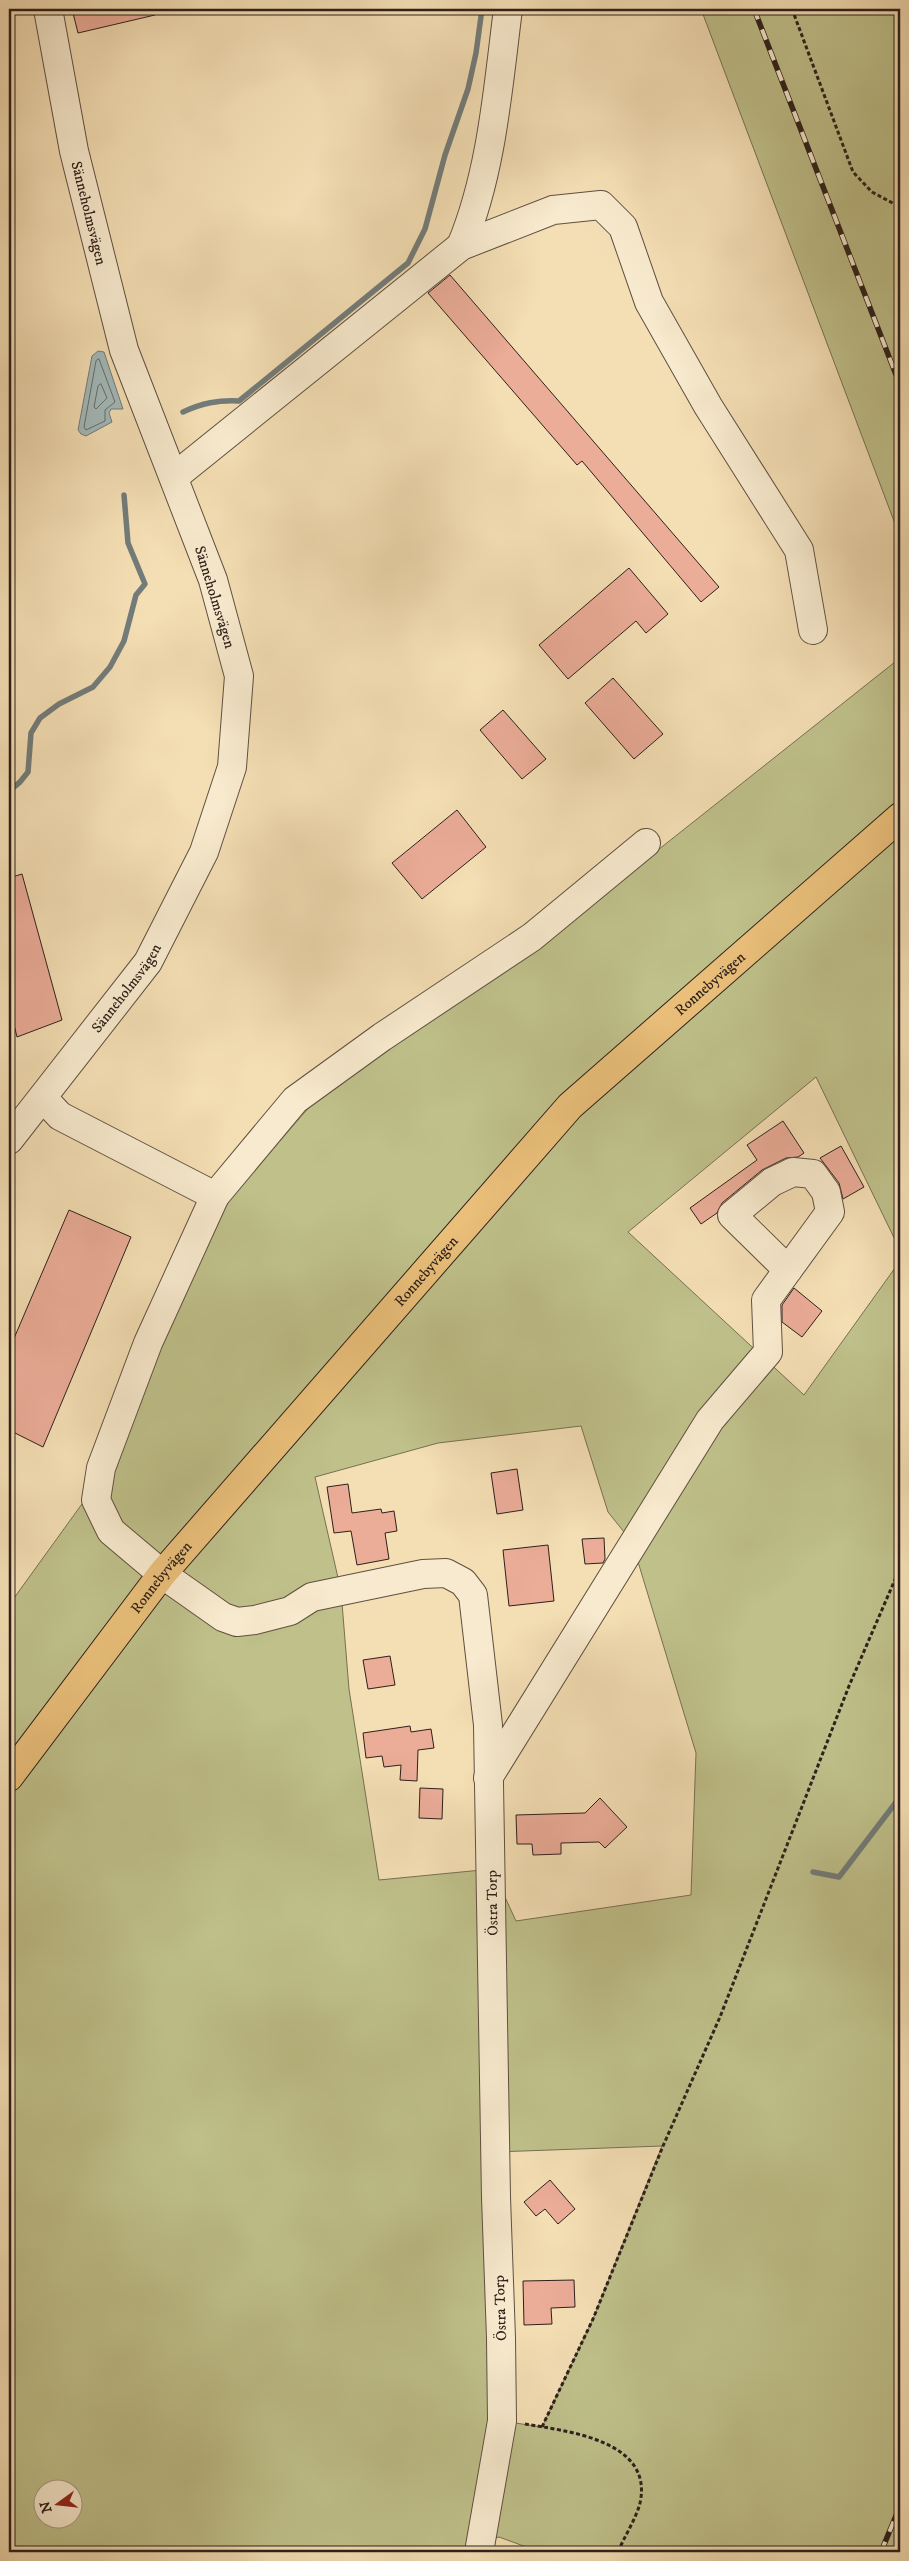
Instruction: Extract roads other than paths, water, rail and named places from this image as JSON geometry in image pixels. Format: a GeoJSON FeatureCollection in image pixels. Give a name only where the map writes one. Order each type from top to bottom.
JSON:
{"type":"FeatureCollection","features":[{"type":"Feature","properties":{"kind":"main road","name":"Ronnebyvägen"},"geometry":{"type":"LineString","coordinates":[[9,1777],[28,1748],[162,1574],[570,1106],[900,817]]}},
{"type":"Feature","properties":{"kind":"street","name":"Sänneholmsvägen"},"geometry":{"type":"LineString","coordinates":[[9,1140],[148,962],[204,852],[232,767],[239,676],[214,580],[124,350],[74,151],[48,9]]}},
{"type":"Feature","properties":{"kind":"street"},"geometry":{"type":"LineString","coordinates":[[461,246],[475,213],[488,149],[508,9]]}},
{"type":"Feature","properties":{"kind":"street"},"geometry":{"type":"LineString","coordinates":[[174,477],[461,246],[553,210],[600,205],[623,227],[649,302],[708,406],[799,550],[813,630]]}},
{"type":"Feature","properties":{"kind":"street","name":"Östra Torp"},"geometry":{"type":"LineString","coordinates":[[479,2552],[502,2421],[488,1724],[472,1595],[463,1582],[446,1573],[423,1574],[312,1597],[290,1611],[255,1620],[237,1622],[223,1617],[162,1574],[111,1531],[96,1500],[101,1468],[148,1343],[215,1196],[295,1100],[382,1037],[532,937],[646,843]]}},
{"type":"Feature","properties":{"kind":"street"},"geometry":{"type":"LineString","coordinates":[[43,1098],[60,1116],[215,1196]]}},
{"type":"Feature","properties":{"kind":"street"},"geometry":{"type":"LineString","coordinates":[[488,1778],[710,1420],[768,1352],[766,1300],[788,1270]]}},
{"type":"Feature","properties":{"kind":"water"},"geometry":{"type":"Polygon","coordinates":[[[98,351],[104,352],[123,409],[111,409],[109,413],[112,422],[86,436],[78,430],[92,356],[98,351]]]}},
{"type":"Feature","properties":{"kind":"waterway"},"geometry":{"type":"LineString","coordinates":[[183,412],[210,403],[239,401],[408,263],[425,229],[445,155],[468,89],[476,53],[482,9]]}},
{"type":"Feature","properties":{"kind":"waterway"},"geometry":{"type":"LineString","coordinates":[[9,791],[28,772],[31,733],[40,718],[59,704],[93,687],[110,667],[124,641],[136,595],[145,584],[128,543],[124,495]]}},
{"type":"Feature","properties":{"kind":"waterway"},"geometry":{"type":"LineString","coordinates":[[813,1872],[839,1877],[900,1797]]}},
{"type":"Feature","properties":{"kind":"railway"},"geometry":{"type":"LineString","coordinates":[[754,9],[900,385]]}},
{"type":"Feature","properties":{"kind":"railway"},"geometry":{"type":"LineString","coordinates":[[881,2552],[900,2506]]}}]}
